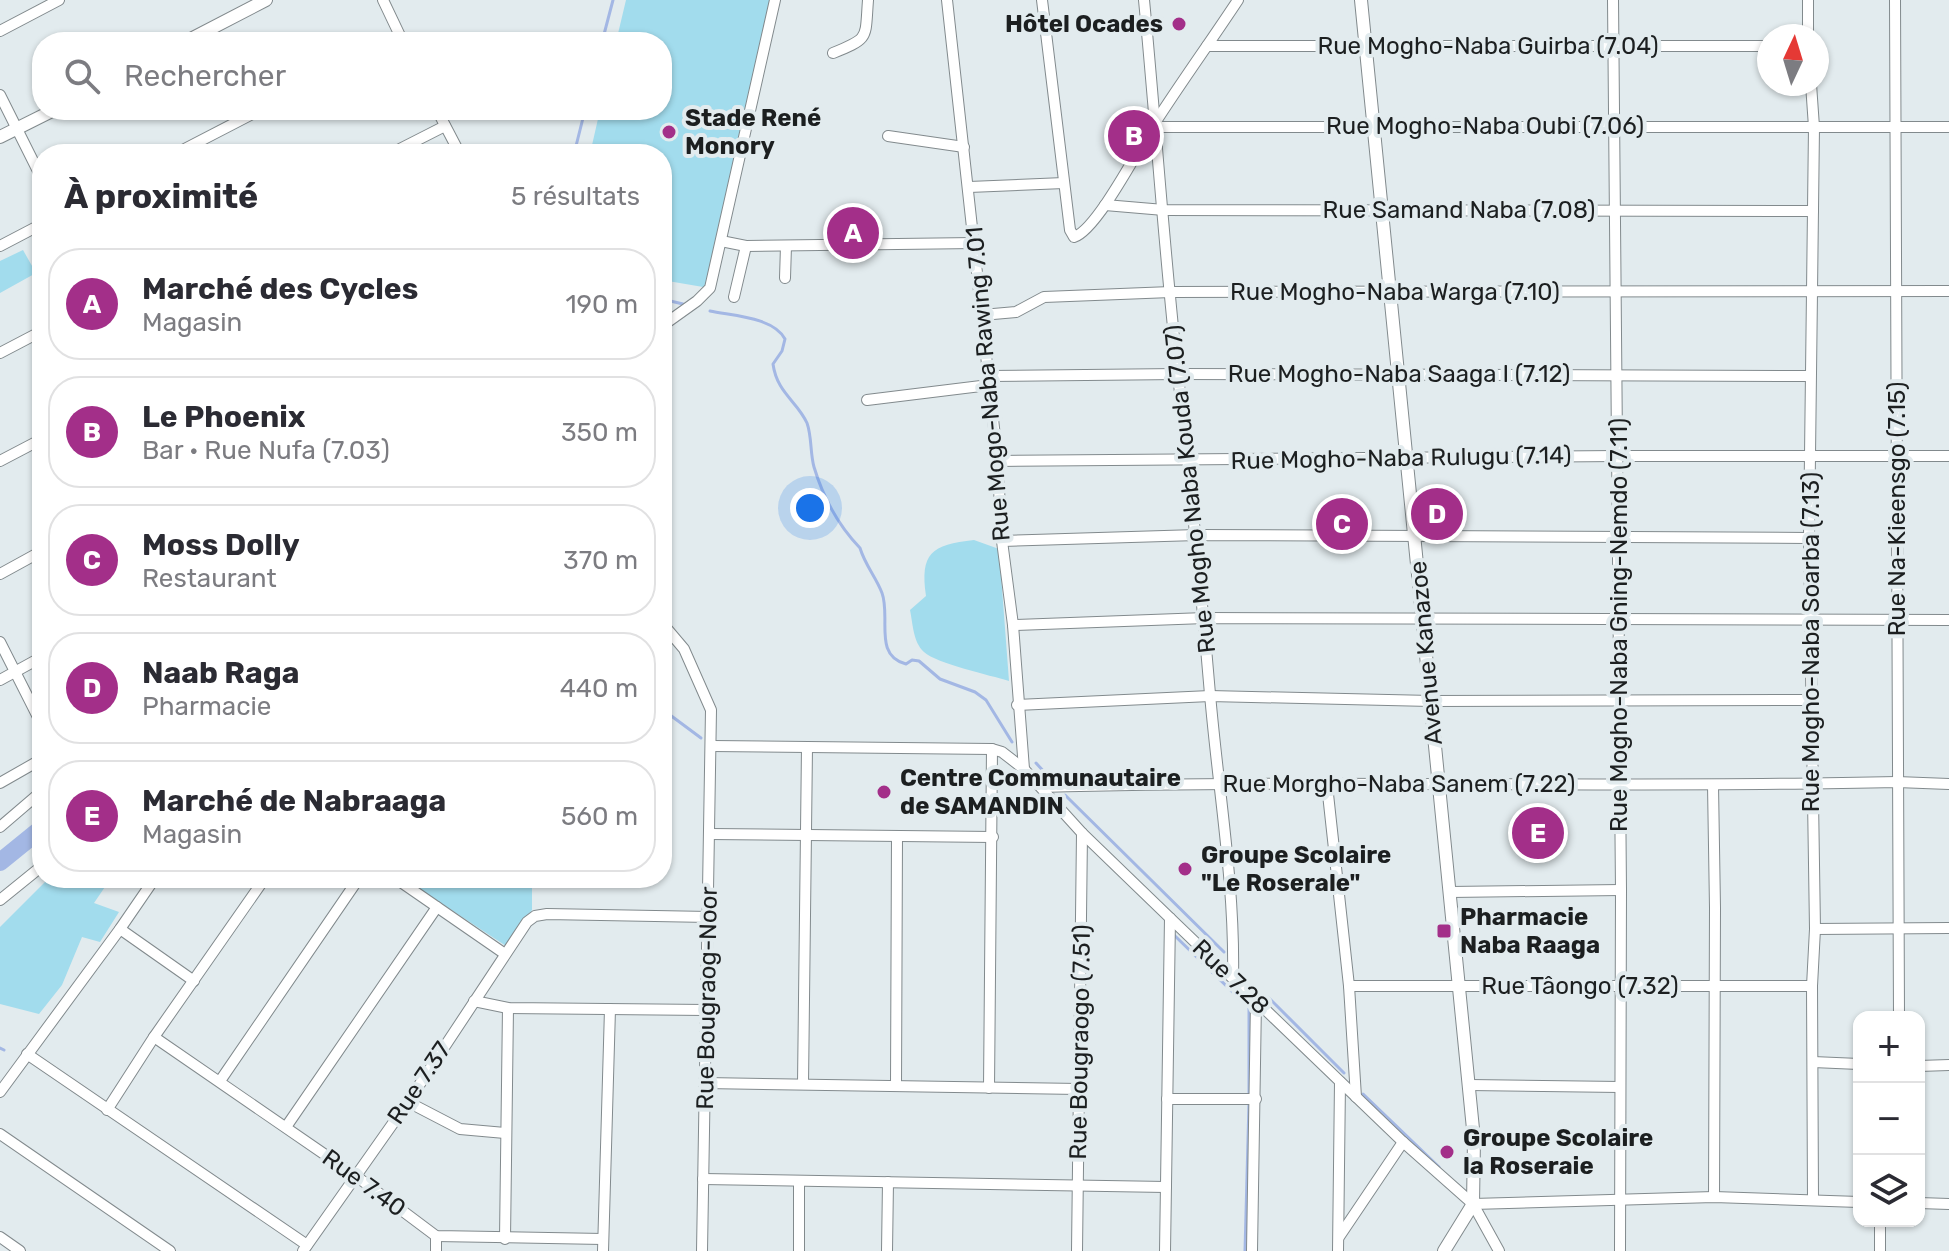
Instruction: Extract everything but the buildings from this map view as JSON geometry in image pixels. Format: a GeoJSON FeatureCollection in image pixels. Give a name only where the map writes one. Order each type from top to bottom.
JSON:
{"type":"FeatureCollection","features":[{"type":"Feature","properties":{"kind":"street"},"geometry":{"type":"LineString","coordinates":[[0,31],[59,0]]}},
{"type":"Feature","properties":{"kind":"street"},"geometry":{"type":"LineString","coordinates":[[204,32],[266,0]]}},
{"type":"Feature","properties":{"kind":"street"},"geometry":{"type":"LineString","coordinates":[[383,0],[399,32]]}},
{"type":"Feature","properties":{"kind":"street"},"geometry":{"type":"LineString","coordinates":[[672,319],[710,288],[775,0]]}},
{"type":"Feature","properties":{"kind":"street"},"geometry":{"type":"LineString","coordinates":[[833,53],[859,43],[865,37],[868,0]]}},
{"type":"Feature","properties":{"kind":"street","name":"Rue Mogo-Naba Rawing 7.01"},"geometry":{"type":"LineString","coordinates":[[947,0],[989,381],[1024,769]]}},
{"type":"Feature","properties":{"kind":"street"},"geometry":{"type":"LineString","coordinates":[[1042,0],[1070,230],[1074,237],[1084,231],[1105,205],[1238,0]]}},
{"type":"Feature","properties":{"kind":"street","name":"Rue Mogho Naba Kouda (7.07)"},"geometry":{"type":"LineString","coordinates":[[1144,0],[1178,374],[1221,782],[1233,926],[1233,978]]}},
{"type":"Feature","properties":{"kind":"street","name":"Avenue Kanazoe"},"geometry":{"type":"LineString","coordinates":[[1361,0],[1470,1085],[1474,1139],[1473,1204]]}},
{"type":"Feature","properties":{"kind":"street","name":"Rue Mogho-Naba Gning-Nemdo (7.11)"},"geometry":{"type":"LineString","coordinates":[[1613,0],[1621,890],[1620,1251]]}},
{"type":"Feature","properties":{"kind":"street"},"geometry":{"type":"LineString","coordinates":[[1808,0],[1808,24]]}},
{"type":"Feature","properties":{"kind":"street","name":"Rue Na-Kieensgo (7.15)"},"geometry":{"type":"LineString","coordinates":[[1895,0],[1899,1011]]}},
{"type":"Feature","properties":{"kind":"street","name":"Rue Mogho-Naba Guirba (7.04)"},"geometry":{"type":"LineString","coordinates":[[1207,46],[1757,46]]}},
{"type":"Feature","properties":{"kind":"street"},"geometry":{"type":"LineString","coordinates":[[0,95],[32,159]]}},
{"type":"Feature","properties":{"kind":"street","name":"Rue Mogho-Naba Soarba (7.13)"},"geometry":{"type":"LineString","coordinates":[[1812,96],[1809,538],[1815,929],[1812,986],[1813,1200]]}},
{"type":"Feature","properties":{"kind":"street"},"geometry":{"type":"LineString","coordinates":[[0,137],[35,120]]}},
{"type":"Feature","properties":{"kind":"street"},"geometry":{"type":"LineString","coordinates":[[194,144],[241,120]]}},
{"type":"Feature","properties":{"kind":"street"},"geometry":{"type":"LineString","coordinates":[[442,120],[455,144]]}},
{"type":"Feature","properties":{"kind":"street","name":"Rue Mogho-Naba Oubi (7.06)"},"geometry":{"type":"LineString","coordinates":[[1156,124],[1949,127]]}},
{"type":"Feature","properties":{"kind":"street"},"geometry":{"type":"LineString","coordinates":[[410,144],[445,126]]}},
{"type":"Feature","properties":{"kind":"street"},"geometry":{"type":"LineString","coordinates":[[888,136],[964,147]]}},
{"type":"Feature","properties":{"kind":"street"},"geometry":{"type":"LineString","coordinates":[[969,187],[1064,183]]}},
{"type":"Feature","properties":{"kind":"street","name":"Rue Samand Naba (7.08)"},"geometry":{"type":"LineString","coordinates":[[1105,205],[1164,210],[1813,211]]}},
{"type":"Feature","properties":{"kind":"street"},"geometry":{"type":"LineString","coordinates":[[0,246],[32,229]]}},
{"type":"Feature","properties":{"kind":"street"},"geometry":{"type":"LineString","coordinates":[[721,241],[746,246],[975,243]]}},
{"type":"Feature","properties":{"kind":"street"},"geometry":{"type":"LineString","coordinates":[[734,297],[746,246]]}},
{"type":"Feature","properties":{"kind":"street"},"geometry":{"type":"LineString","coordinates":[[785,278],[786,246]]}},
{"type":"Feature","properties":{"kind":"street","name":"Rue Mogho-Naba Warga (7.10)"},"geometry":{"type":"LineString","coordinates":[[982,315],[1016,312],[1044,297],[1171,292],[1949,291]]}},
{"type":"Feature","properties":{"kind":"street"},"geometry":{"type":"LineString","coordinates":[[0,353],[32,336]]}},
{"type":"Feature","properties":{"kind":"street","name":"Rue Mogho-Naba Saaga I (7.12)"},"geometry":{"type":"LineString","coordinates":[[867,400],[989,381],[1178,374],[1809,376]]}},
{"type":"Feature","properties":{"kind":"street"},"geometry":{"type":"LineString","coordinates":[[0,461],[32,444]]}},
{"type":"Feature","properties":{"kind":"street","name":"Rue Mogho-Naba Rulugu (7.14)"},"geometry":{"type":"LineString","coordinates":[[997,461],[1949,456]]}},
{"type":"Feature","properties":{"kind":"street"},"geometry":{"type":"LineString","coordinates":[[1002,541],[1197,535],[1809,538]]}},
{"type":"Feature","properties":{"kind":"street"},"geometry":{"type":"LineString","coordinates":[[0,574],[32,556]]}},
{"type":"Feature","properties":{"kind":"street"},"geometry":{"type":"LineString","coordinates":[[1013,625],[1205,618],[1949,620]]}},
{"type":"Feature","properties":{"kind":"street","name":"Rue Bougraog-Noor"},"geometry":{"type":"LineString","coordinates":[[672,635],[684,649],[711,710],[702,1251]]}},
{"type":"Feature","properties":{"kind":"street"},"geometry":{"type":"LineString","coordinates":[[0,642],[32,705]]}},
{"type":"Feature","properties":{"kind":"street"},"geometry":{"type":"LineString","coordinates":[[0,680],[32,663]]}},
{"type":"Feature","properties":{"kind":"street"},"geometry":{"type":"LineString","coordinates":[[1017,705],[1210,696],[1431,701],[1811,700]]}},
{"type":"Feature","properties":{"kind":"street"},"geometry":{"type":"LineString","coordinates":[[712,746],[992,749],[989,1088]]}},
{"type":"Feature","properties":{"kind":"street"},"geometry":{"type":"LineString","coordinates":[[803,1084],[807,747]]}},
{"type":"Feature","properties":{"kind":"street","name":"Rue 7.28"},"geometry":{"type":"LineString","coordinates":[[992,749],[1002,752],[1024,769],[1082,833],[1403,1142],[1473,1204],[1499,1251]]}},
{"type":"Feature","properties":{"kind":"street"},"geometry":{"type":"LineString","coordinates":[[0,783],[32,765]]}},
{"type":"Feature","properties":{"kind":"street","name":"Rue Morgho-Naba Sanem (7.22)"},"geometry":{"type":"LineString","coordinates":[[1042,787],[1221,782],[1327,785],[1949,784]]}},
{"type":"Feature","properties":{"kind":"street"},"geometry":{"type":"LineString","coordinates":[[1327,785],[1349,986],[1356,1097]]}},
{"type":"Feature","properties":{"kind":"street"},"geometry":{"type":"LineString","coordinates":[[1713,785],[1714,1197]]}},
{"type":"Feature","properties":{"kind":"street"},"geometry":{"type":"LineString","coordinates":[[0,827],[32,800]]}},
{"type":"Feature","properties":{"kind":"street","name":"Rue Bougraogo (7.51)"},"geometry":{"type":"LineString","coordinates":[[1077,1251],[1082,833]]}},
{"type":"Feature","properties":{"kind":"street"},"geometry":{"type":"LineString","coordinates":[[710,834],[993,837]]}},
{"type":"Feature","properties":{"kind":"street"},"geometry":{"type":"LineString","coordinates":[[896,1086],[897,836]]}},
{"type":"Feature","properties":{"kind":"street"},"geometry":{"type":"LineString","coordinates":[[0,900],[32,874]]}},
{"type":"Feature","properties":{"kind":"street"},"geometry":{"type":"LineString","coordinates":[[0,1092],[148,888]]}},
{"type":"Feature","properties":{"kind":"street"},"geometry":{"type":"LineString","coordinates":[[107,1110],[258,888]]}},
{"type":"Feature","properties":{"kind":"street"},"geometry":{"type":"LineString","coordinates":[[220,1081],[352,888]]}},
{"type":"Feature","properties":{"kind":"street"},"geometry":{"type":"LineString","coordinates":[[409,888],[505,954]]}},
{"type":"Feature","properties":{"kind":"street"},"geometry":{"type":"LineString","coordinates":[[1450,892],[1621,890]]}},
{"type":"Feature","properties":{"kind":"street"},"geometry":{"type":"LineString","coordinates":[[286,1127],[437,907]]}},
{"type":"Feature","properties":{"kind":"street","name":"Rue 7.37"},"geometry":{"type":"LineString","coordinates":[[305,1248],[408,1102],[527,922],[535,916],[547,914],[709,917]]}},
{"type":"Feature","properties":{"kind":"street"},"geometry":{"type":"LineString","coordinates":[[1165,1251],[1170,918]]}},
{"type":"Feature","properties":{"kind":"street"},"geometry":{"type":"LineString","coordinates":[[1815,929],[1949,928]]}},
{"type":"Feature","properties":{"kind":"street"},"geometry":{"type":"LineString","coordinates":[[120,929],[194,981]]}},
{"type":"Feature","properties":{"kind":"street","name":"Rue Tâongo (7.32)"},"geometry":{"type":"LineString","coordinates":[[1349,986],[1812,986]]}},
{"type":"Feature","properties":{"kind":"street"},"geometry":{"type":"LineString","coordinates":[[474,1001],[508,1008],[706,1010]]}},
{"type":"Feature","properties":{"kind":"street"},"geometry":{"type":"LineString","coordinates":[[1252,1251],[1256,1001]]}},
{"type":"Feature","properties":{"kind":"street"},"geometry":{"type":"LineString","coordinates":[[505,1239],[508,1008]]}},
{"type":"Feature","properties":{"kind":"street"},"geometry":{"type":"LineString","coordinates":[[436,1251],[436,1236],[603,1245],[610,1009]]}},
{"type":"Feature","properties":{"kind":"street","name":"Rue 7.40"},"geometry":{"type":"LineString","coordinates":[[154,1037],[356,1176],[436,1236]]}},
{"type":"Feature","properties":{"kind":"street"},"geometry":{"type":"LineString","coordinates":[[27,1054],[305,1248]]}},
{"type":"Feature","properties":{"kind":"street"},"geometry":{"type":"LineString","coordinates":[[1813,1062],[1853,1064]]}},
{"type":"Feature","properties":{"kind":"street"},"geometry":{"type":"LineString","coordinates":[[1925,1066],[1949,1065]]}},
{"type":"Feature","properties":{"kind":"street"},"geometry":{"type":"LineString","coordinates":[[1338,1251],[1340,1082]]}},
{"type":"Feature","properties":{"kind":"street"},"geometry":{"type":"LineString","coordinates":[[705,1083],[1079,1089]]}},
{"type":"Feature","properties":{"kind":"street"},"geometry":{"type":"LineString","coordinates":[[1470,1085],[1620,1087]]}},
{"type":"Feature","properties":{"kind":"street"},"geometry":{"type":"LineString","coordinates":[[1167,1099],[1256,1099]]}},
{"type":"Feature","properties":{"kind":"street"},"geometry":{"type":"LineString","coordinates":[[408,1102],[460,1129],[505,1133]]}},
{"type":"Feature","properties":{"kind":"street"},"geometry":{"type":"LineString","coordinates":[[0,1134],[170,1251]]}},
{"type":"Feature","properties":{"kind":"street"},"geometry":{"type":"LineString","coordinates":[[1338,1239],[1403,1142]]}},
{"type":"Feature","properties":{"kind":"street"},"geometry":{"type":"LineString","coordinates":[[703,1179],[1166,1187]]}},
{"type":"Feature","properties":{"kind":"street"},"geometry":{"type":"LineString","coordinates":[[799,1181],[799,1251]]}},
{"type":"Feature","properties":{"kind":"street"},"geometry":{"type":"LineString","coordinates":[[887,1251],[888,1182]]}},
{"type":"Feature","properties":{"kind":"street"},"geometry":{"type":"LineString","coordinates":[[1444,1251],[1473,1204],[1714,1197],[1853,1202]]}},
{"type":"Feature","properties":{"kind":"street"},"geometry":{"type":"LineString","coordinates":[[1925,1203],[1949,1204]]}},
{"type":"Feature","properties":{"kind":"street"},"geometry":{"type":"LineString","coordinates":[[1880,1227],[1880,1251]]}},
{"type":"Feature","properties":{"kind":"street"},"geometry":{"type":"LineString","coordinates":[[0,1237],[20,1251]]}},
{"type":"Feature","properties":{"kind":"shaded area","name":"Stade René Monory"},"geometry":{"type":"Polygon","coordinates":[[[626,0],[772,0],[709,288],[672,282],[672,144],[592,144],[598,120],[672,120],[672,32],[618,32],[626,0]]]}},
{"type":"Feature","properties":{"kind":"shaded area"},"geometry":{"type":"Polygon","coordinates":[[[23,250],[32,266],[32,275],[0,293],[0,261],[23,250]]]}},
{"type":"Feature","properties":{"kind":"shaded area"},"geometry":{"type":"Polygon","coordinates":[[[974,540],[999,549],[1009,681],[931,656],[920,648],[914,632],[910,610],[926,596],[927,561],[938,549],[974,540]]]}},
{"type":"Feature","properties":{"kind":"shaded area"},"geometry":{"type":"Polygon","coordinates":[[[39,888],[104,888],[94,903],[119,912],[100,942],[82,937],[62,985],[39,1014],[0,1004],[0,927],[39,888]]]}},
{"type":"Feature","properties":{"kind":"shaded area"},"geometry":{"type":"Polygon","coordinates":[[[418,888],[532,888],[532,910],[506,946],[418,888]]]}},
{"type":"Feature","properties":{"kind":"waterway"},"geometry":{"type":"LineString","coordinates":[[605,32],[613,0]]}},
{"type":"Feature","properties":{"kind":"waterway"},"geometry":{"type":"LineString","coordinates":[[576,144],[582,120]]}},
{"type":"Feature","properties":{"kind":"waterway"},"geometry":{"type":"LineString","coordinates":[[672,301],[683,304]]}},
{"type":"Feature","properties":{"kind":"waterway"},"geometry":{"type":"LineString","coordinates":[[710,311],[762,322],[785,339],[782,351],[773,364],[775,374],[807,423],[814,467],[827,500],[860,548],[882,593],[886,644],[890,653],[906,664],[912,660],[919,661],[940,679],[975,692],[986,700],[1012,742]]}},
{"type":"Feature","properties":{"kind":"waterway"},"geometry":{"type":"LineString","coordinates":[[672,716],[701,738]]}},
{"type":"Feature","properties":{"kind":"waterway"},"geometry":{"type":"LineString","coordinates":[[1036,763],[1047,775]]}},
{"type":"Feature","properties":{"kind":"waterway"},"geometry":{"type":"LineString","coordinates":[[1065,795],[1224,952]]}},
{"type":"Feature","properties":{"kind":"waterway"},"geometry":{"type":"LineString","coordinates":[[0,862],[32,836]]}},
{"type":"Feature","properties":{"kind":"waterway"},"geometry":{"type":"LineString","coordinates":[[1174,935],[1249,1008],[1249,1095]]}},
{"type":"Feature","properties":{"kind":"waterway"},"geometry":{"type":"LineString","coordinates":[[1268,997],[1344,1073]]}},
{"type":"Feature","properties":{"kind":"waterway"},"geometry":{"type":"LineString","coordinates":[[0,1048],[4,1050]]}},
{"type":"Feature","properties":{"kind":"waterway"},"geometry":{"type":"LineString","coordinates":[[1363,1094],[1439,1167]]}},
{"type":"Feature","properties":{"kind":"waterway"},"geometry":{"type":"LineString","coordinates":[[1245,1251],[1249,1103]]}},
{"type":"Feature","properties":{"kind":"place","name":"Hôtel Ocades"},"geometry":{"type":"Point","coordinates":[1179,24]}},
{"type":"Feature","properties":{"kind":"place","name":"Stade René Monory"},"geometry":{"type":"Point","coordinates":[669,132]}},
{"type":"Feature","properties":{"kind":"place","name":"Le Phoenix"},"geometry":{"type":"Point","coordinates":[1134,136]}},
{"type":"Feature","properties":{"kind":"place","name":"Marché des Cycles"},"geometry":{"type":"Point","coordinates":[853,233]}},
{"type":"Feature","properties":{"kind":"place","name":"Naab Raga"},"geometry":{"type":"Point","coordinates":[1437,514]}},
{"type":"Feature","properties":{"kind":"place","name":"Moss Dolly"},"geometry":{"type":"Point","coordinates":[1342,524]}},
{"type":"Feature","properties":{"kind":"place","name":"Centre Communautaire de SAMANDIN"},"geometry":{"type":"Point","coordinates":[884,792]}},
{"type":"Feature","properties":{"kind":"place","name":"Marché de Nabraaga"},"geometry":{"type":"Point","coordinates":[1538,833]}},
{"type":"Feature","properties":{"kind":"place","name":"Groupe Scolaire \"Le Roserale\""},"geometry":{"type":"Point","coordinates":[1185,869]}},
{"type":"Feature","properties":{"kind":"place","name":"Pharmacie Naba Raaga"},"geometry":{"type":"Point","coordinates":[1444,931]}},
{"type":"Feature","properties":{"kind":"place","name":"Groupe Scolaire la Roseraie"},"geometry":{"type":"Point","coordinates":[1447,1152]}}]}
